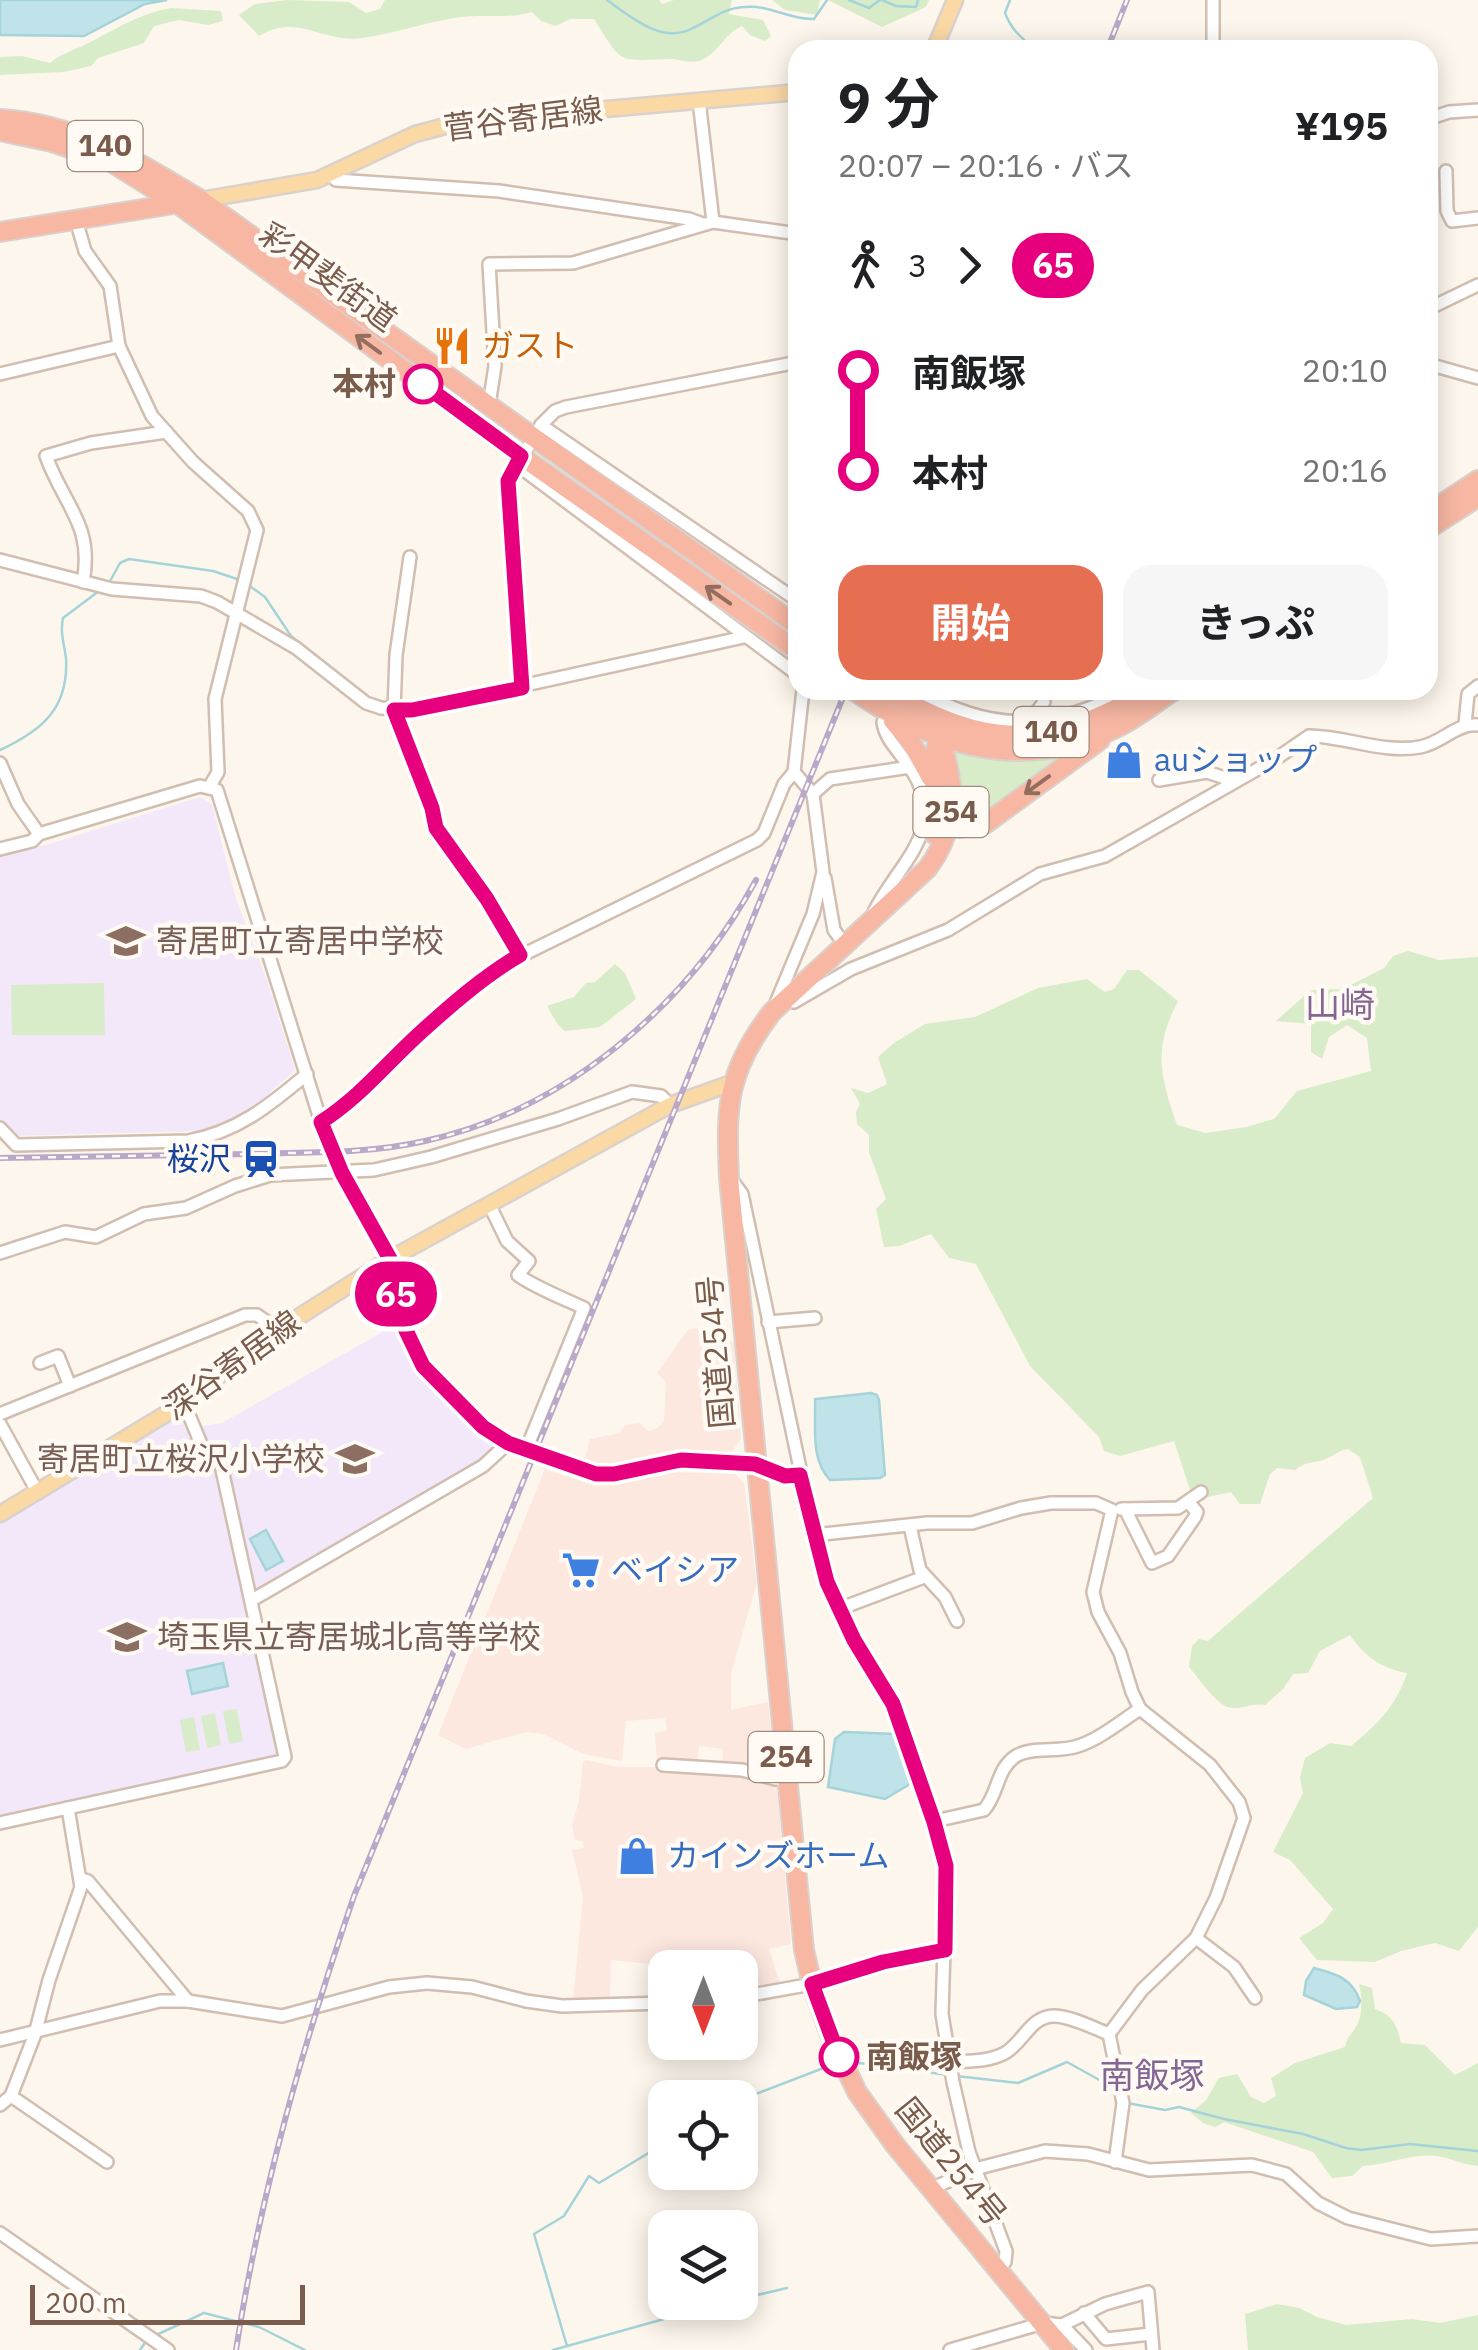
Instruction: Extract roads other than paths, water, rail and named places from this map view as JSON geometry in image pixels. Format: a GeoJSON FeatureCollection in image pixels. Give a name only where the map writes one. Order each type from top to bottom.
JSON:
{"type":"FeatureCollection","features":[{"type":"Feature","properties":{"kind":"highway","name":"彩甲斐街道"},"geometry":{"type":"LineString","coordinates":[[0,119],[128,156],[200,200],[518,460],[788,644]]}},
{"type":"Feature","properties":{"kind":"highway","name":"彩甲斐街道"},"geometry":{"type":"LineString","coordinates":[[0,131],[54,134],[111,162],[537,431],[788,619]]}},
{"type":"Feature","properties":{"kind":"highway","name":"140"},"geometry":{"type":"LineString","coordinates":[[0,232],[200,200]]}},
{"type":"Feature","properties":{"kind":"highway"},"geometry":{"type":"LineString","coordinates":[[1438,503],[1478,480]]}},
{"type":"Feature","properties":{"kind":"highway"},"geometry":{"type":"LineString","coordinates":[[1438,523],[1478,497]]}},
{"type":"Feature","properties":{"kind":"highway","name":"140"},"geometry":{"type":"LineString","coordinates":[[864,700],[882,716],[942,730],[1006,736],[1069,728],[1091,715],[1134,700]]}},
{"type":"Feature","properties":{"kind":"highway","name":"140"},"geometry":{"type":"LineString","coordinates":[[910,700],[942,730],[967,746],[1022,750],[1058,747],[1116,728],[1159,700]]}},
{"type":"Feature","properties":{"kind":"highway"},"geometry":{"type":"LineString","coordinates":[[882,716],[911,742],[934,782]]}},
{"type":"Feature","properties":{"kind":"highway"},"geometry":{"type":"LineString","coordinates":[[943,825],[974,828],[984,824],[1116,728]]}},
{"type":"Feature","properties":{"kind":"highway","name":"254"},"geometry":{"type":"LineString","coordinates":[[942,730],[933,758],[943,825]]}},
{"type":"Feature","properties":{"kind":"highway","name":"国道254号"},"geometry":{"type":"LineString","coordinates":[[942,730],[952,776],[933,861],[772,1012],[754,1037],[732,1083],[726,1124],[729,1178],[804,1950],[812,1984],[857,2092],[895,2144],[999,2268],[1052,2324],[1064,2350]]}},
{"type":"Feature","properties":{"kind":"main road"},"geometry":{"type":"LineString","coordinates":[[938,40],[955,0]]}},
{"type":"Feature","properties":{"kind":"main road","name":"菅谷寄居線"},"geometry":{"type":"LineString","coordinates":[[200,200],[292,186],[330,174],[415,134],[461,122],[788,93]]}},
{"type":"Feature","properties":{"kind":"main road","name":"深谷寄居線"},"geometry":{"type":"LineString","coordinates":[[0,1514],[184,1403],[278,1330],[390,1259],[670,1105],[732,1083]]}},
{"type":"Feature","properties":{"kind":"street"},"geometry":{"type":"LineString","coordinates":[[942,0],[946,21]]}},
{"type":"Feature","properties":{"kind":"street"},"geometry":{"type":"LineString","coordinates":[[1212,40],[1214,0]]}},
{"type":"Feature","properties":{"kind":"street"},"geometry":{"type":"LineString","coordinates":[[699,100],[708,223]]}},
{"type":"Feature","properties":{"kind":"street"},"geometry":{"type":"LineString","coordinates":[[1438,116],[1478,110]]}},
{"type":"Feature","properties":{"kind":"street"},"geometry":{"type":"LineString","coordinates":[[1446,172],[1447,211],[1452,221],[1478,218]]}},
{"type":"Feature","properties":{"kind":"street"},"geometry":{"type":"LineString","coordinates":[[330,174],[336,180],[499,192],[788,233]]}},
{"type":"Feature","properties":{"kind":"street"},"geometry":{"type":"LineString","coordinates":[[0,849],[32,841],[39,834],[210,786],[218,772],[215,698],[257,530],[248,510],[207,475],[152,416],[119,346],[113,296],[85,251],[76,220]]}},
{"type":"Feature","properties":{"kind":"street"},"geometry":{"type":"LineString","coordinates":[[489,404],[495,366],[490,264],[573,263],[708,223]]}},
{"type":"Feature","properties":{"kind":"street"},"geometry":{"type":"LineString","coordinates":[[1438,305],[1478,285]]}},
{"type":"Feature","properties":{"kind":"street"},"geometry":{"type":"LineString","coordinates":[[0,374],[119,346]]}},
{"type":"Feature","properties":{"kind":"street"},"geometry":{"type":"LineString","coordinates":[[522,688],[508,481],[537,431],[555,412],[566,408],[788,364]]}},
{"type":"Feature","properties":{"kind":"street"},"geometry":{"type":"LineString","coordinates":[[1438,367],[1478,378]]}},
{"type":"Feature","properties":{"kind":"street"},"geometry":{"type":"LineString","coordinates":[[537,431],[788,595]]}},
{"type":"Feature","properties":{"kind":"street"},"geometry":{"type":"LineString","coordinates":[[83,582],[86,541],[46,456],[91,443],[166,432]]}},
{"type":"Feature","properties":{"kind":"street"},"geometry":{"type":"LineString","coordinates":[[518,460],[788,668]]}},
{"type":"Feature","properties":{"kind":"street"},"geometry":{"type":"LineString","coordinates":[[410,558],[396,655],[394,710],[436,828],[487,899],[520,955]]}},
{"type":"Feature","properties":{"kind":"street"},"geometry":{"type":"LineString","coordinates":[[0,560],[112,590],[201,596],[238,612],[296,648],[366,702],[394,710],[412,710],[522,688],[744,637]]}},
{"type":"Feature","properties":{"kind":"street"},"geometry":{"type":"LineString","coordinates":[[788,997],[794,1002],[841,974],[948,930],[1040,874],[1105,856],[1309,736],[1420,747],[1471,724],[1468,694],[1478,686]]}},
{"type":"Feature","properties":{"kind":"street"},"geometry":{"type":"LineString","coordinates":[[321,1122],[364,1091],[419,1034],[485,978],[520,955],[750,845],[764,833],[784,784],[794,772],[802,700]]}},
{"type":"Feature","properties":{"kind":"street"},"geometry":{"type":"LineString","coordinates":[[928,700],[1007,722],[1091,715]]}},
{"type":"Feature","properties":{"kind":"street"},"geometry":{"type":"LineString","coordinates":[[1029,722],[1044,700]]}},
{"type":"Feature","properties":{"kind":"street"},"geometry":{"type":"LineString","coordinates":[[869,922],[882,896],[906,865],[923,829],[926,806],[920,785],[890,741],[882,716]]}},
{"type":"Feature","properties":{"kind":"street"},"geometry":{"type":"LineString","coordinates":[[0,763],[18,804],[39,834]]}},
{"type":"Feature","properties":{"kind":"street"},"geometry":{"type":"LineString","coordinates":[[814,794],[830,779],[910,767]]}},
{"type":"Feature","properties":{"kind":"street"},"geometry":{"type":"LineString","coordinates":[[794,772],[814,794],[834,930],[845,945]]}},
{"type":"Feature","properties":{"kind":"street"},"geometry":{"type":"LineString","coordinates":[[1160,780],[1206,772],[1234,781]]}},
{"type":"Feature","properties":{"kind":"street"},"geometry":{"type":"LineString","coordinates":[[210,786],[221,798],[321,1122],[342,1173],[390,1259],[402,1322],[423,1366],[483,1427],[508,1443],[596,1474],[681,1460],[755,1464],[785,1476],[800,1475]]}},
{"type":"Feature","properties":{"kind":"street"},"geometry":{"type":"LineString","coordinates":[[772,1012],[813,914],[823,872]]}},
{"type":"Feature","properties":{"kind":"street"},"geometry":{"type":"LineString","coordinates":[[0,1128],[16,1145],[200,1138],[240,1126],[307,1074]]}},
{"type":"Feature","properties":{"kind":"street"},"geometry":{"type":"LineString","coordinates":[[0,1253],[65,1232],[96,1236],[144,1214],[186,1208],[270,1175],[374,1170],[478,1144],[632,1092],[661,1096],[670,1105]]}},
{"type":"Feature","properties":{"kind":"street"},"geometry":{"type":"LineString","coordinates":[[729,1178],[742,1194],[820,1563],[840,1609],[893,1704],[946,1866],[942,2014],[959,2120],[1006,2251],[1005,2262],[999,2268]]}},
{"type":"Feature","properties":{"kind":"street"},"geometry":{"type":"LineString","coordinates":[[488,1204],[508,1241],[530,1261],[518,1275],[532,1286],[558,1293],[584,1308],[531,1452]]}},
{"type":"Feature","properties":{"kind":"street"},"geometry":{"type":"LineString","coordinates":[[0,1414],[246,1315],[257,1315],[278,1330]]}},
{"type":"Feature","properties":{"kind":"street"},"geometry":{"type":"LineString","coordinates":[[768,1322],[815,1318]]}},
{"type":"Feature","properties":{"kind":"street"},"geometry":{"type":"LineString","coordinates":[[40,1363],[58,1356],[70,1386]]}},
{"type":"Feature","properties":{"kind":"street"},"geometry":{"type":"LineString","coordinates":[[0,1822],[282,1761],[285,1757],[220,1456],[204,1451],[184,1403]]}},
{"type":"Feature","properties":{"kind":"street"},"geometry":{"type":"LineString","coordinates":[[0,1424],[38,1492]]}},
{"type":"Feature","properties":{"kind":"street"},"geometry":{"type":"LineString","coordinates":[[252,1600],[484,1466],[508,1443]]}},
{"type":"Feature","properties":{"kind":"street"},"geometry":{"type":"LineString","coordinates":[[814,1536],[972,1523],[1052,1503],[1167,1510],[1188,1503],[1201,1492]]}},
{"type":"Feature","properties":{"kind":"street"},"geometry":{"type":"LineString","coordinates":[[1119,1510],[1152,1563],[1168,1556],[1195,1517],[1197,1512],[1188,1503]]}},
{"type":"Feature","properties":{"kind":"street"},"geometry":{"type":"LineString","coordinates":[[1115,2162],[1123,2103],[1109,2034],[1142,1990],[1196,1938],[1233,1855],[1244,1818],[1238,1802],[1210,1765],[1140,1708],[1120,1653],[1098,1612],[1093,1592],[1119,1510]]}},
{"type":"Feature","properties":{"kind":"street"},"geometry":{"type":"LineString","coordinates":[[910,1526],[924,1577],[945,1598],[957,1621]]}},
{"type":"Feature","properties":{"kind":"street"},"geometry":{"type":"LineString","coordinates":[[840,1609],[924,1577]]}},
{"type":"Feature","properties":{"kind":"street"},"geometry":{"type":"LineString","coordinates":[[934,1822],[984,1810],[996,1793],[1000,1773],[1015,1756],[1080,1746],[1140,1708]]}},
{"type":"Feature","properties":{"kind":"street"},"geometry":{"type":"LineString","coordinates":[[663,1765],[742,1770],[775,1779],[788,1778]]}},
{"type":"Feature","properties":{"kind":"street"},"geometry":{"type":"LineString","coordinates":[[68,1808],[82,1879],[35,2034],[5,2100],[107,2162]]}},
{"type":"Feature","properties":{"kind":"street"},"geometry":{"type":"LineString","coordinates":[[82,1879],[88,1881],[188,2001]]}},
{"type":"Feature","properties":{"kind":"street"},"geometry":{"type":"LineString","coordinates":[[1196,1938],[1234,1967],[1255,1998]]}},
{"type":"Feature","properties":{"kind":"street"},"geometry":{"type":"LineString","coordinates":[[758,1994],[945,1950]]}},
{"type":"Feature","properties":{"kind":"street"},"geometry":{"type":"LineString","coordinates":[[0,2040],[160,2001],[188,2001],[282,2016],[389,1987],[442,1983],[562,2006],[648,2003]]}},
{"type":"Feature","properties":{"kind":"street"},"geometry":{"type":"LineString","coordinates":[[950,2062],[985,2060],[1004,2054],[1046,2018],[1067,2019],[1109,2034]]}},
{"type":"Feature","properties":{"kind":"street"},"geometry":{"type":"LineString","coordinates":[[934,2188],[975,2169],[1045,2151],[1088,2154],[1149,2170],[1252,2165],[1286,2174],[1318,2203],[1348,2218],[1432,2240],[1478,2236]]}},
{"type":"Feature","properties":{"kind":"street"},"geometry":{"type":"LineString","coordinates":[[0,2233],[168,2350]]}},
{"type":"Feature","properties":{"kind":"street"},"geometry":{"type":"LineString","coordinates":[[950,2350],[1052,2324],[1148,2292],[1153,2350]]}},
{"type":"Feature","properties":{"kind":"street"},"geometry":{"type":"LineString","coordinates":[[1084,2313],[1106,2339],[1151,2334]]}},
{"type":"Feature","properties":{"kind":"street"},"geometry":{"type":"LineString","coordinates":[[1052,2324],[1086,2350]]}},
{"type":"Feature","properties":{"kind":"water"},"geometry":{"type":"Polygon","coordinates":[[[0,0],[167,0],[145,4],[84,36],[0,35],[0,0]]]}},
{"type":"Feature","properties":{"kind":"water"},"geometry":{"type":"Polygon","coordinates":[[[871,1393],[879,1400],[885,1475],[830,1480],[817,1453],[815,1399],[871,1393]]]}},
{"type":"Feature","properties":{"kind":"water"},"geometry":{"type":"Polygon","coordinates":[[[266,1530],[283,1561],[266,1570],[250,1539],[266,1530]]]}},
{"type":"Feature","properties":{"kind":"water"},"geometry":{"type":"Polygon","coordinates":[[[223,1663],[228,1686],[192,1694],[187,1671],[223,1663]]]}},
{"type":"Feature","properties":{"kind":"water"},"geometry":{"type":"Polygon","coordinates":[[[844,1732],[897,1734],[915,1781],[885,1799],[828,1787],[835,1739],[844,1732]]]}},
{"type":"Feature","properties":{"kind":"water"},"geometry":{"type":"Polygon","coordinates":[[[1314,1968],[1348,1982],[1360,2001],[1357,2007],[1336,2009],[1304,1995],[1314,1968]]]}},
{"type":"Feature","properties":{"kind":"waterway"},"geometry":{"type":"LineString","coordinates":[[607,0],[648,27],[670,33],[682,32],[744,7],[814,19],[827,0]]}},
{"type":"Feature","properties":{"kind":"waterway"},"geometry":{"type":"LineString","coordinates":[[849,0],[869,8],[880,0]]}},
{"type":"Feature","properties":{"kind":"waterway"},"geometry":{"type":"LineString","coordinates":[[882,0],[896,6],[916,7],[918,0]]}},
{"type":"Feature","properties":{"kind":"waterway"},"geometry":{"type":"LineString","coordinates":[[1010,0],[1005,13],[1025,40]]}},
{"type":"Feature","properties":{"kind":"waterway"},"geometry":{"type":"LineString","coordinates":[[109,583],[120,563],[129,559],[213,571],[240,580]]}},
{"type":"Feature","properties":{"kind":"waterway"},"geometry":{"type":"LineString","coordinates":[[247,584],[265,597],[291,636],[370,698],[387,703]]}},
{"type":"Feature","properties":{"kind":"waterway"},"geometry":{"type":"LineString","coordinates":[[0,750],[40,726],[57,705],[66,676],[63,618],[99,591]]}},
{"type":"Feature","properties":{"kind":"waterway"},"geometry":{"type":"LineString","coordinates":[[400,704],[456,695]]}},
{"type":"Feature","properties":{"kind":"waterway"},"geometry":{"type":"LineString","coordinates":[[852,2062],[948,2075]]}},
{"type":"Feature","properties":{"kind":"waterway"},"geometry":{"type":"LineString","coordinates":[[956,2076],[1018,2083],[1067,2062],[1118,2095]]}},
{"type":"Feature","properties":{"kind":"waterway"},"geometry":{"type":"LineString","coordinates":[[758,2093],[834,2064]]}},
{"type":"Feature","properties":{"kind":"waterway"},"geometry":{"type":"LineString","coordinates":[[1127,2103],[1165,2110],[1179,2107],[1303,2134],[1346,2148],[1410,2144],[1478,2151]]}},
{"type":"Feature","properties":{"kind":"waterway"},"geometry":{"type":"LineString","coordinates":[[567,2346],[534,2234],[564,2216],[589,2176],[599,2183],[648,2153]]}},
{"type":"Feature","properties":{"kind":"waterway"},"geometry":{"type":"LineString","coordinates":[[758,2295],[787,2288]]}},
{"type":"Feature","properties":{"kind":"waterway"},"geometry":{"type":"LineString","coordinates":[[154,2336],[204,2313],[259,2327],[305,2350]]}},
{"type":"Feature","properties":{"kind":"waterway"},"geometry":{"type":"LineString","coordinates":[[553,2350],[660,2320]]}},
{"type":"Feature","properties":{"kind":"waterway"},"geometry":{"type":"LineString","coordinates":[[140,2350],[147,2340]]}},
{"type":"Feature","properties":{"kind":"railway"},"geometry":{"type":"LineString","coordinates":[[1111,40],[1127,0]]}},
{"type":"Feature","properties":{"kind":"railway"},"geometry":{"type":"LineString","coordinates":[[236,2350],[257,2234],[285,2120],[354,1896],[842,700]]}},
{"type":"Feature","properties":{"kind":"railway"},"geometry":{"type":"LineString","coordinates":[[0,1158],[360,1150],[425,1141],[477,1126],[527,1105],[618,1046],[695,969],[756,880]]}},
{"type":"Feature","properties":{"kind":"place","name":"ガスト"},"geometry":{"type":"Point","coordinates":[452,346]}},
{"type":"Feature","properties":{"kind":"place","name":"本村"},"geometry":{"type":"Point","coordinates":[423,384]}},
{"type":"Feature","properties":{"kind":"place","name":"auショップ"},"geometry":{"type":"Point","coordinates":[1124,760]}},
{"type":"Feature","properties":{"kind":"place","name":"寄居町立寄居中学校"},"geometry":{"type":"Point","coordinates":[126,941]}},
{"type":"Feature","properties":{"kind":"place","name":"桜沢"},"geometry":{"type":"Point","coordinates":[261,1159]}},
{"type":"Feature","properties":{"kind":"place","name":"寄居町立桜沢小学校"},"geometry":{"type":"Point","coordinates":[355,1459]}},
{"type":"Feature","properties":{"kind":"place","name":"ベイシア"},"geometry":{"type":"Point","coordinates":[581,1570]}},
{"type":"Feature","properties":{"kind":"place","name":"埼玉県立寄居城北高等学校"},"geometry":{"type":"Point","coordinates":[127,1637]}},
{"type":"Feature","properties":{"kind":"place","name":"カインズホーム"},"geometry":{"type":"Point","coordinates":[637,1856]}},
{"type":"Feature","properties":{"kind":"place","name":"南飯塚"},"geometry":{"type":"Point","coordinates":[839,2057]}},
{"type":"Feature","properties":{"kind":"district","name":"山崎"},"geometry":{"type":"Point","coordinates":[1340,1005]}},
{"type":"Feature","properties":{"kind":"district","name":"南飯塚"},"geometry":{"type":"Point","coordinates":[1152,2076]}}]}
